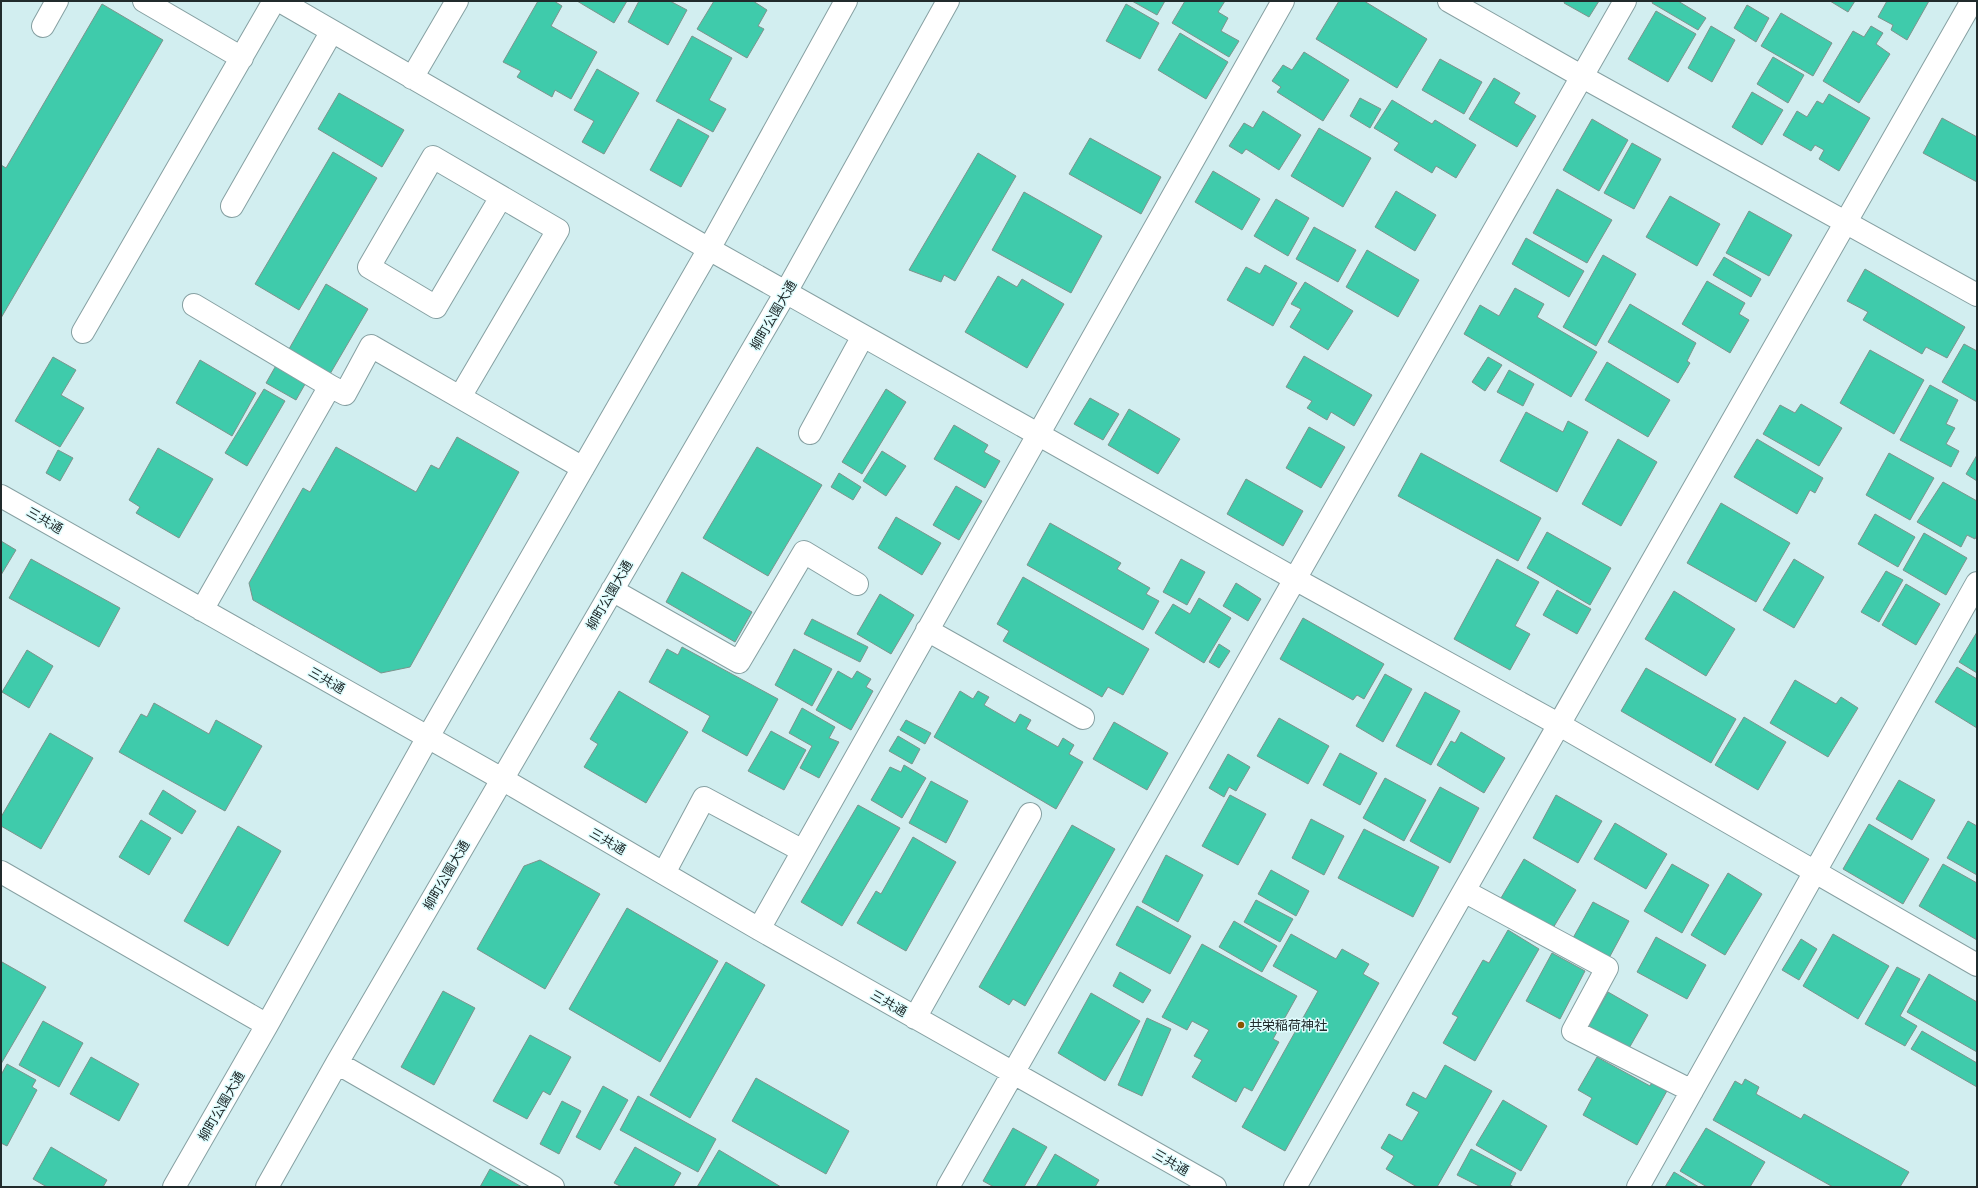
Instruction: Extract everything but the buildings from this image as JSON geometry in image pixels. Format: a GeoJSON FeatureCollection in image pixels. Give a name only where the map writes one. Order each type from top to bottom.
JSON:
{"type":"FeatureCollection","features":[{"type":"Feature","properties":{"kind":"street"},"geometry":{"type":"LineString","coordinates":[[43,26],[57,1]]}},
{"type":"Feature","properties":{"kind":"street"},"geometry":{"type":"LineString","coordinates":[[144,1],[242,58]]}},
{"type":"Feature","properties":{"kind":"street"},"geometry":{"type":"LineString","coordinates":[[83,332],[274,1]]}},
{"type":"Feature","properties":{"kind":"street"},"geometry":{"type":"LineString","coordinates":[[280,1],[709,249],[1295,579],[1558,724],[1977,965]]}},
{"type":"Feature","properties":{"kind":"street","name":"柳町公園大通"},"geometry":{"type":"LineString","coordinates":[[174,1187],[267,1025],[428,737],[709,249],[846,1]]}},
{"type":"Feature","properties":{"kind":"street","name":"柳町公園大通"},"geometry":{"type":"LineString","coordinates":[[267,1187],[336,1063],[786,292],[948,1]]}},
{"type":"Feature","properties":{"kind":"street"},"geometry":{"type":"LineString","coordinates":[[759,929],[1037,434],[1283,1]]}},
{"type":"Feature","properties":{"kind":"street"},"geometry":{"type":"LineString","coordinates":[[1449,1],[1581,76],[1977,295]]}},
{"type":"Feature","properties":{"kind":"street"},"geometry":{"type":"LineString","coordinates":[[948,1187],[1624,1]]}},
{"type":"Feature","properties":{"kind":"street"},"geometry":{"type":"LineString","coordinates":[[1295,1187],[1972,1]]}},
{"type":"Feature","properties":{"kind":"street"},"geometry":{"type":"LineString","coordinates":[[412,78],[456,2]]}},
{"type":"Feature","properties":{"kind":"street"},"geometry":{"type":"LineString","coordinates":[[232,206],[332,31]]}},
{"type":"Feature","properties":{"kind":"street"},"geometry":{"type":"LineString","coordinates":[[460,398],[558,230],[433,157],[369,267],[436,307],[501,197]]}},
{"type":"Feature","properties":{"kind":"street"},"geometry":{"type":"LineString","coordinates":[[194,305],[345,394],[371,346],[583,468]]}},
{"type":"Feature","properties":{"kind":"street"},"geometry":{"type":"LineString","coordinates":[[810,434],[863,336]]}},
{"type":"Feature","properties":{"kind":"street"},"geometry":{"type":"LineString","coordinates":[[202,610],[330,386]]}},
{"type":"Feature","properties":{"kind":"street","name":"三共通"},"geometry":{"type":"LineString","coordinates":[[1,496],[502,779],[759,929],[1215,1187]]}},
{"type":"Feature","properties":{"kind":"street"},"geometry":{"type":"LineString","coordinates":[[612,590],[739,662],[804,552],[857,584]]}},
{"type":"Feature","properties":{"kind":"street"},"geometry":{"type":"LineString","coordinates":[[1638,1187],[1977,583]]}},
{"type":"Feature","properties":{"kind":"street"},"geometry":{"type":"LineString","coordinates":[[927,630],[1083,718]]}},
{"type":"Feature","properties":{"kind":"street"},"geometry":{"type":"LineString","coordinates":[[664,873],[704,798],[803,852]]}},
{"type":"Feature","properties":{"kind":"street"},"geometry":{"type":"LineString","coordinates":[[915,1018],[1030,814]]}},
{"type":"Feature","properties":{"kind":"street"},"geometry":{"type":"LineString","coordinates":[[1,872],[267,1025]]}},
{"type":"Feature","properties":{"kind":"street"},"geometry":{"type":"LineString","coordinates":[[1464,891],[1607,968],[1573,1031],[1692,1091]]}},
{"type":"Feature","properties":{"kind":"street"},"geometry":{"type":"LineString","coordinates":[[336,1063],[553,1187]]}},
{"type":"Feature","properties":{"kind":"place","name":"共栄稲荷神社"},"geometry":{"type":"Point","coordinates":[1241,1025]}}]}
